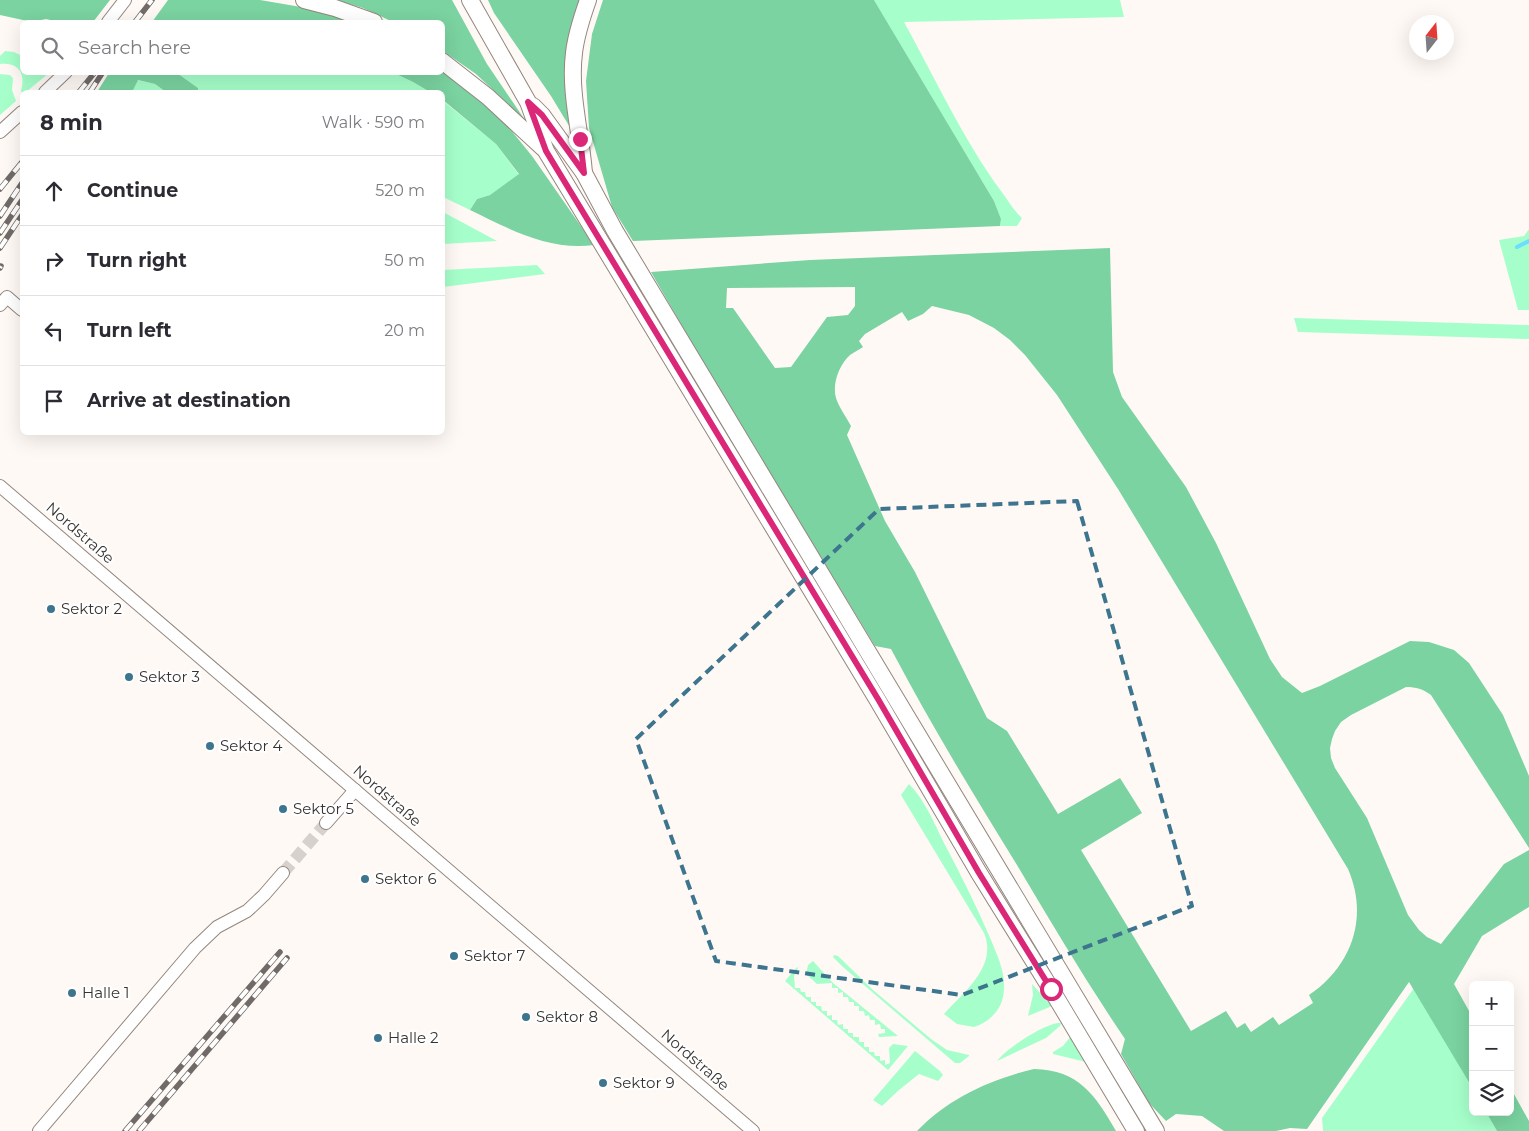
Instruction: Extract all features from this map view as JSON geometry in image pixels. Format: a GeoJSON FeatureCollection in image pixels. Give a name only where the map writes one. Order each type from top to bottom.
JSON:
{"type":"FeatureCollection","features":[{"type":"Feature","properties":{"kind":"main road"},"geometry":{"type":"LineString","coordinates":[[304,0],[335,8],[368,20]]}},
{"type":"Feature","properties":{"kind":"main road"},"geometry":{"type":"LineString","coordinates":[[470,0],[528,102],[546,151],[878,699],[979,873],[1136,1131]]}},
{"type":"Feature","properties":{"kind":"main road"},"geometry":{"type":"LineString","coordinates":[[584,173],[573,93],[574,53],[588,0]]}},
{"type":"Feature","properties":{"kind":"main road"},"geometry":{"type":"LineString","coordinates":[[445,63],[488,97],[546,151]]}},
{"type":"Feature","properties":{"kind":"main road"},"geometry":{"type":"LineString","coordinates":[[528,102],[542,115],[584,173],[655,297],[1156,1131]]}},
{"type":"Feature","properties":{"kind":"street"},"geometry":{"type":"LineString","coordinates":[[110,20],[125,0]]}},
{"type":"Feature","properties":{"kind":"street"},"geometry":{"type":"LineString","coordinates":[[47,90],[63,75]]}},
{"type":"Feature","properties":{"kind":"street"},"geometry":{"type":"LineString","coordinates":[[0,132],[20,114]]}},
{"type":"Feature","properties":{"kind":"street"},"geometry":{"type":"LineString","coordinates":[[0,305],[7,297],[20,308]]}},
{"type":"Feature","properties":{"kind":"street","name":"Nordstraße"},"geometry":{"type":"LineString","coordinates":[[0,486],[753,1131]]}},
{"type":"Feature","properties":{"kind":"street"},"geometry":{"type":"LineString","coordinates":[[326,823],[355,790]]}},
{"type":"Feature","properties":{"kind":"street"},"geometry":{"type":"LineString","coordinates":[[39,1131],[195,948],[217,927],[247,911],[283,873]]}},
{"type":"Feature","properties":{"kind":"highlighted area"},"geometry":{"type":"Polygon","coordinates":[[[1077,501],[1192,906],[962,995],[716,961],[636,739],[879,509],[1077,501]]]}},
{"type":"Feature","properties":{"kind":"green space"},"geometry":{"type":"Polygon","coordinates":[[[0,0],[110,0],[95,20],[23,20],[0,15],[0,0]]]}},
{"type":"Feature","properties":{"kind":"green space"},"geometry":{"type":"Polygon","coordinates":[[[168,0],[260,0],[307,8],[346,20],[153,20],[168,0]]]}},
{"type":"Feature","properties":{"kind":"green space"},"geometry":{"type":"Polygon","coordinates":[[[336,0],[452,0],[487,64],[525,120],[476,74],[445,52],[445,20],[389,20],[363,8],[336,0]]]}},
{"type":"Feature","properties":{"kind":"green space"},"geometry":{"type":"Polygon","coordinates":[[[488,0],[582,0],[571,129],[551,96],[494,13],[488,0]]]}},
{"type":"Feature","properties":{"kind":"green space"},"geometry":{"type":"Polygon","coordinates":[[[603,0],[874,0],[994,201],[1001,219],[1000,226],[633,241],[612,207],[589,128],[586,81],[592,34],[603,0]]]}},
{"type":"Feature","properties":{"kind":"green space"},"geometry":{"type":"Polygon","coordinates":[[[874,0],[1120,0],[1124,17],[904,22],[974,151],[1022,218],[1017,226],[1000,226],[1001,219],[994,201],[874,0]]]}},
{"type":"Feature","properties":{"kind":"green space"},"geometry":{"type":"Polygon","coordinates":[[[5,51],[20,55],[20,70],[12,65],[0,64],[0,56],[5,51]]]}},
{"type":"Feature","properties":{"kind":"green space"},"geometry":{"type":"Polygon","coordinates":[[[445,73],[497,113],[532,156],[594,245],[577,246],[545,242],[515,231],[470,210],[477,199],[490,195],[519,174],[496,144],[445,102],[445,90],[427,90],[398,75],[445,75],[445,73]]]}},
{"type":"Feature","properties":{"kind":"green space"},"geometry":{"type":"Polygon","coordinates":[[[0,74],[10,75],[13,78],[12,90],[16,101],[0,115],[0,74]]]}},
{"type":"Feature","properties":{"kind":"green space"},"geometry":{"type":"Polygon","coordinates":[[[22,75],[47,75],[28,90],[21,90],[22,75]]]}},
{"type":"Feature","properties":{"kind":"green space"},"geometry":{"type":"Polygon","coordinates":[[[108,75],[180,75],[198,88],[198,90],[163,90],[155,84],[138,80],[133,90],[98,90],[108,75]]]}},
{"type":"Feature","properties":{"kind":"green space"},"geometry":{"type":"Polygon","coordinates":[[[180,75],[398,75],[427,90],[198,90],[198,88],[180,75]]]}},
{"type":"Feature","properties":{"kind":"green space"},"geometry":{"type":"Polygon","coordinates":[[[137,80],[155,84],[163,90],[133,90],[137,80]]]}},
{"type":"Feature","properties":{"kind":"green space"},"geometry":{"type":"Polygon","coordinates":[[[445,102],[496,144],[519,175],[490,195],[477,199],[470,210],[445,198],[445,102]]]}},
{"type":"Feature","properties":{"kind":"green space"},"geometry":{"type":"Polygon","coordinates":[[[445,213],[497,241],[445,244],[445,213]]]}},
{"type":"Feature","properties":{"kind":"green space"},"geometry":{"type":"Polygon","coordinates":[[[1529,229],[1529,310],[1518,310],[1499,240],[1524,236],[1529,229]]]}},
{"type":"Feature","properties":{"kind":"green space"},"geometry":{"type":"Polygon","coordinates":[[[1110,248],[1113,372],[1122,397],[1186,487],[1216,543],[1270,659],[1282,677],[1302,693],[1320,686],[1410,641],[1429,642],[1454,650],[1469,663],[1503,715],[1529,776],[1529,848],[1431,695],[1425,691],[1406,687],[1351,715],[1341,722],[1335,731],[1330,748],[1335,768],[1367,818],[1408,915],[1427,937],[1441,944],[1504,864],[1529,850],[1529,907],[1482,936],[1454,984],[1469,1011],[1469,1082],[1409,982],[1307,1129],[1224,1131],[1202,1116],[1176,1114],[1166,1121],[1149,1103],[1121,1054],[1125,1039],[1070,953],[968,785],[891,649],[875,646],[701,359],[651,272],[810,260],[1110,248]],[[855,287],[727,288],[726,308],[733,308],[775,368],[791,367],[827,317],[848,315],[855,306],[855,287]],[[932,306],[923,314],[908,321],[902,312],[865,334],[859,341],[863,347],[846,359],[836,381],[836,398],[851,426],[847,435],[885,521],[915,572],[987,718],[1007,731],[1058,814],[1120,778],[1142,813],[1081,850],[1191,1031],[1226,1011],[1237,1028],[1245,1023],[1251,1032],[1273,1017],[1279,1025],[1313,1003],[1309,995],[1324,983],[1346,955],[1356,922],[1357,905],[1348,869],[1118,489],[1057,395],[1025,355],[1010,340],[994,328],[969,315],[932,306]]]}},
{"type":"Feature","properties":{"kind":"green space"},"geometry":{"type":"Polygon","coordinates":[[[537,265],[545,274],[445,287],[445,270],[537,265]]]}},
{"type":"Feature","properties":{"kind":"green space"},"geometry":{"type":"Polygon","coordinates":[[[1294,318],[1529,325],[1529,339],[1298,332],[1294,318]]]}},
{"type":"Feature","properties":{"kind":"green space"},"geometry":{"type":"Polygon","coordinates":[[[909,784],[929,812],[963,879],[986,928],[1002,969],[1004,988],[1002,1001],[991,1017],[974,1027],[957,1024],[944,1014],[977,978],[983,967],[987,945],[984,933],[901,795],[909,784]]]}},
{"type":"Feature","properties":{"kind":"green space"},"geometry":{"type":"Polygon","coordinates":[[[834,955],[838,956],[873,990],[931,1039],[947,1050],[969,1056],[960,1063],[955,1063],[843,967],[833,957],[834,955]]]}},
{"type":"Feature","properties":{"kind":"green space"},"geometry":{"type":"Polygon","coordinates":[[[813,961],[833,983],[898,1036],[879,1037],[878,1034],[885,1033],[885,1029],[881,1029],[880,1024],[875,1025],[875,1020],[870,1020],[869,1015],[865,1016],[864,1011],[859,1011],[859,1006],[854,1006],[854,1002],[849,1002],[848,997],[843,997],[843,992],[838,993],[838,988],[832,988],[832,983],[817,984],[806,974],[808,965],[813,961]]]}},
{"type":"Feature","properties":{"kind":"green space"},"geometry":{"type":"Polygon","coordinates":[[[797,967],[794,976],[795,988],[800,988],[801,992],[805,992],[806,997],[811,997],[811,1002],[816,1002],[816,1006],[821,1006],[822,1011],[827,1011],[827,1016],[832,1015],[832,1020],[837,1020],[838,1025],[843,1024],[843,1029],[848,1029],[848,1033],[853,1033],[853,1037],[859,1037],[859,1042],[864,1042],[864,1047],[869,1047],[869,1052],[874,1052],[875,1056],[880,1056],[880,1061],[885,1060],[885,1065],[890,1063],[889,1048],[893,1044],[908,1046],[888,1070],[785,981],[797,967]]]}},
{"type":"Feature","properties":{"kind":"green space"},"geometry":{"type":"Polygon","coordinates":[[[1032,984],[1052,1006],[1028,1016],[1033,995],[1032,984]]]}},
{"type":"Feature","properties":{"kind":"green space"},"geometry":{"type":"Polygon","coordinates":[[[1414,988],[1469,1082],[1469,1116],[1488,1116],[1497,1131],[1323,1131],[1322,1118],[1414,988]]]}},
{"type":"Feature","properties":{"kind":"green space"},"geometry":{"type":"Polygon","coordinates":[[[1061,1023],[1060,1026],[1046,1038],[997,1061],[1008,1050],[1025,1038],[1043,1028],[1061,1023]]]}},
{"type":"Feature","properties":{"kind":"green space"},"geometry":{"type":"Polygon","coordinates":[[[1071,1036],[1086,1062],[1053,1054],[1071,1036]]]}},
{"type":"Feature","properties":{"kind":"green space"},"geometry":{"type":"Polygon","coordinates":[[[915,1051],[940,1071],[943,1075],[938,1081],[919,1074],[882,1106],[873,1100],[915,1051]]]}},
{"type":"Feature","properties":{"kind":"green space"},"geometry":{"type":"Polygon","coordinates":[[[1034,1069],[1050,1070],[1063,1074],[1084,1087],[1101,1106],[1116,1131],[917,1131],[942,1109],[971,1092],[1002,1078],[1034,1069]]]}},
{"type":"Feature","properties":{"kind":"green space"},"geometry":{"type":"Polygon","coordinates":[[[1514,1094],[1529,1121],[1529,1131],[1497,1131],[1488,1116],[1514,1116],[1514,1094]]]}},
{"type":"Feature","properties":{"kind":"waterway"},"geometry":{"type":"LineString","coordinates":[[1517,247],[1529,241]]}},
{"type":"Feature","properties":{"kind":"tunnel"},"geometry":{"type":"LineString","coordinates":[[283,873],[326,823]]}},
{"type":"Feature","properties":{"kind":"railway"},"geometry":{"type":"LineString","coordinates":[[137,20],[152,0]]}},
{"type":"Feature","properties":{"kind":"railway"},"geometry":{"type":"LineString","coordinates":[[81,90],[93,75]]}},
{"type":"Feature","properties":{"kind":"railway"},"geometry":{"type":"LineString","coordinates":[[91,90],[101,75]]}},
{"type":"Feature","properties":{"kind":"railway"},"geometry":{"type":"LineString","coordinates":[[0,189],[20,164]]}},
{"type":"Feature","properties":{"kind":"railway"},"geometry":{"type":"LineString","coordinates":[[0,216],[20,186]]}},
{"type":"Feature","properties":{"kind":"railway"},"geometry":{"type":"LineString","coordinates":[[0,233],[20,203]]}},
{"type":"Feature","properties":{"kind":"railway"},"geometry":{"type":"LineString","coordinates":[[0,248],[20,218]]}},
{"type":"Feature","properties":{"kind":"railway"},"geometry":{"type":"LineString","coordinates":[[125,1131],[280,952]]}},
{"type":"Feature","properties":{"kind":"railway"},"geometry":{"type":"LineString","coordinates":[[139,1131],[287,958]]}},
{"type":"Feature","properties":{"kind":"place","name":"Sektor 2"},"geometry":{"type":"Point","coordinates":[51,609]}},
{"type":"Feature","properties":{"kind":"place","name":"Sektor 3"},"geometry":{"type":"Point","coordinates":[129,677]}},
{"type":"Feature","properties":{"kind":"place","name":"Sektor 4"},"geometry":{"type":"Point","coordinates":[210,746]}},
{"type":"Feature","properties":{"kind":"place","name":"Sektor 5"},"geometry":{"type":"Point","coordinates":[283,809]}},
{"type":"Feature","properties":{"kind":"place","name":"Sektor 6"},"geometry":{"type":"Point","coordinates":[365,879]}},
{"type":"Feature","properties":{"kind":"place","name":"Sektor 7"},"geometry":{"type":"Point","coordinates":[454,956]}},
{"type":"Feature","properties":{"kind":"place","name":"Halle 1"},"geometry":{"type":"Point","coordinates":[72,993]}},
{"type":"Feature","properties":{"kind":"place","name":"Sektor 8"},"geometry":{"type":"Point","coordinates":[526,1017]}},
{"type":"Feature","properties":{"kind":"place","name":"Halle 2"},"geometry":{"type":"Point","coordinates":[378,1038]}},
{"type":"Feature","properties":{"kind":"place","name":"Sektor 9"},"geometry":{"type":"Point","coordinates":[603,1083]}},
{"type":"Feature","properties":{"kind":"route"},"geometry":{"type":"LineString","coordinates":[[580,139],[584,173],[542,115],[528,102],[546,151],[878,699],[979,873],[1051,989]]}}]}
